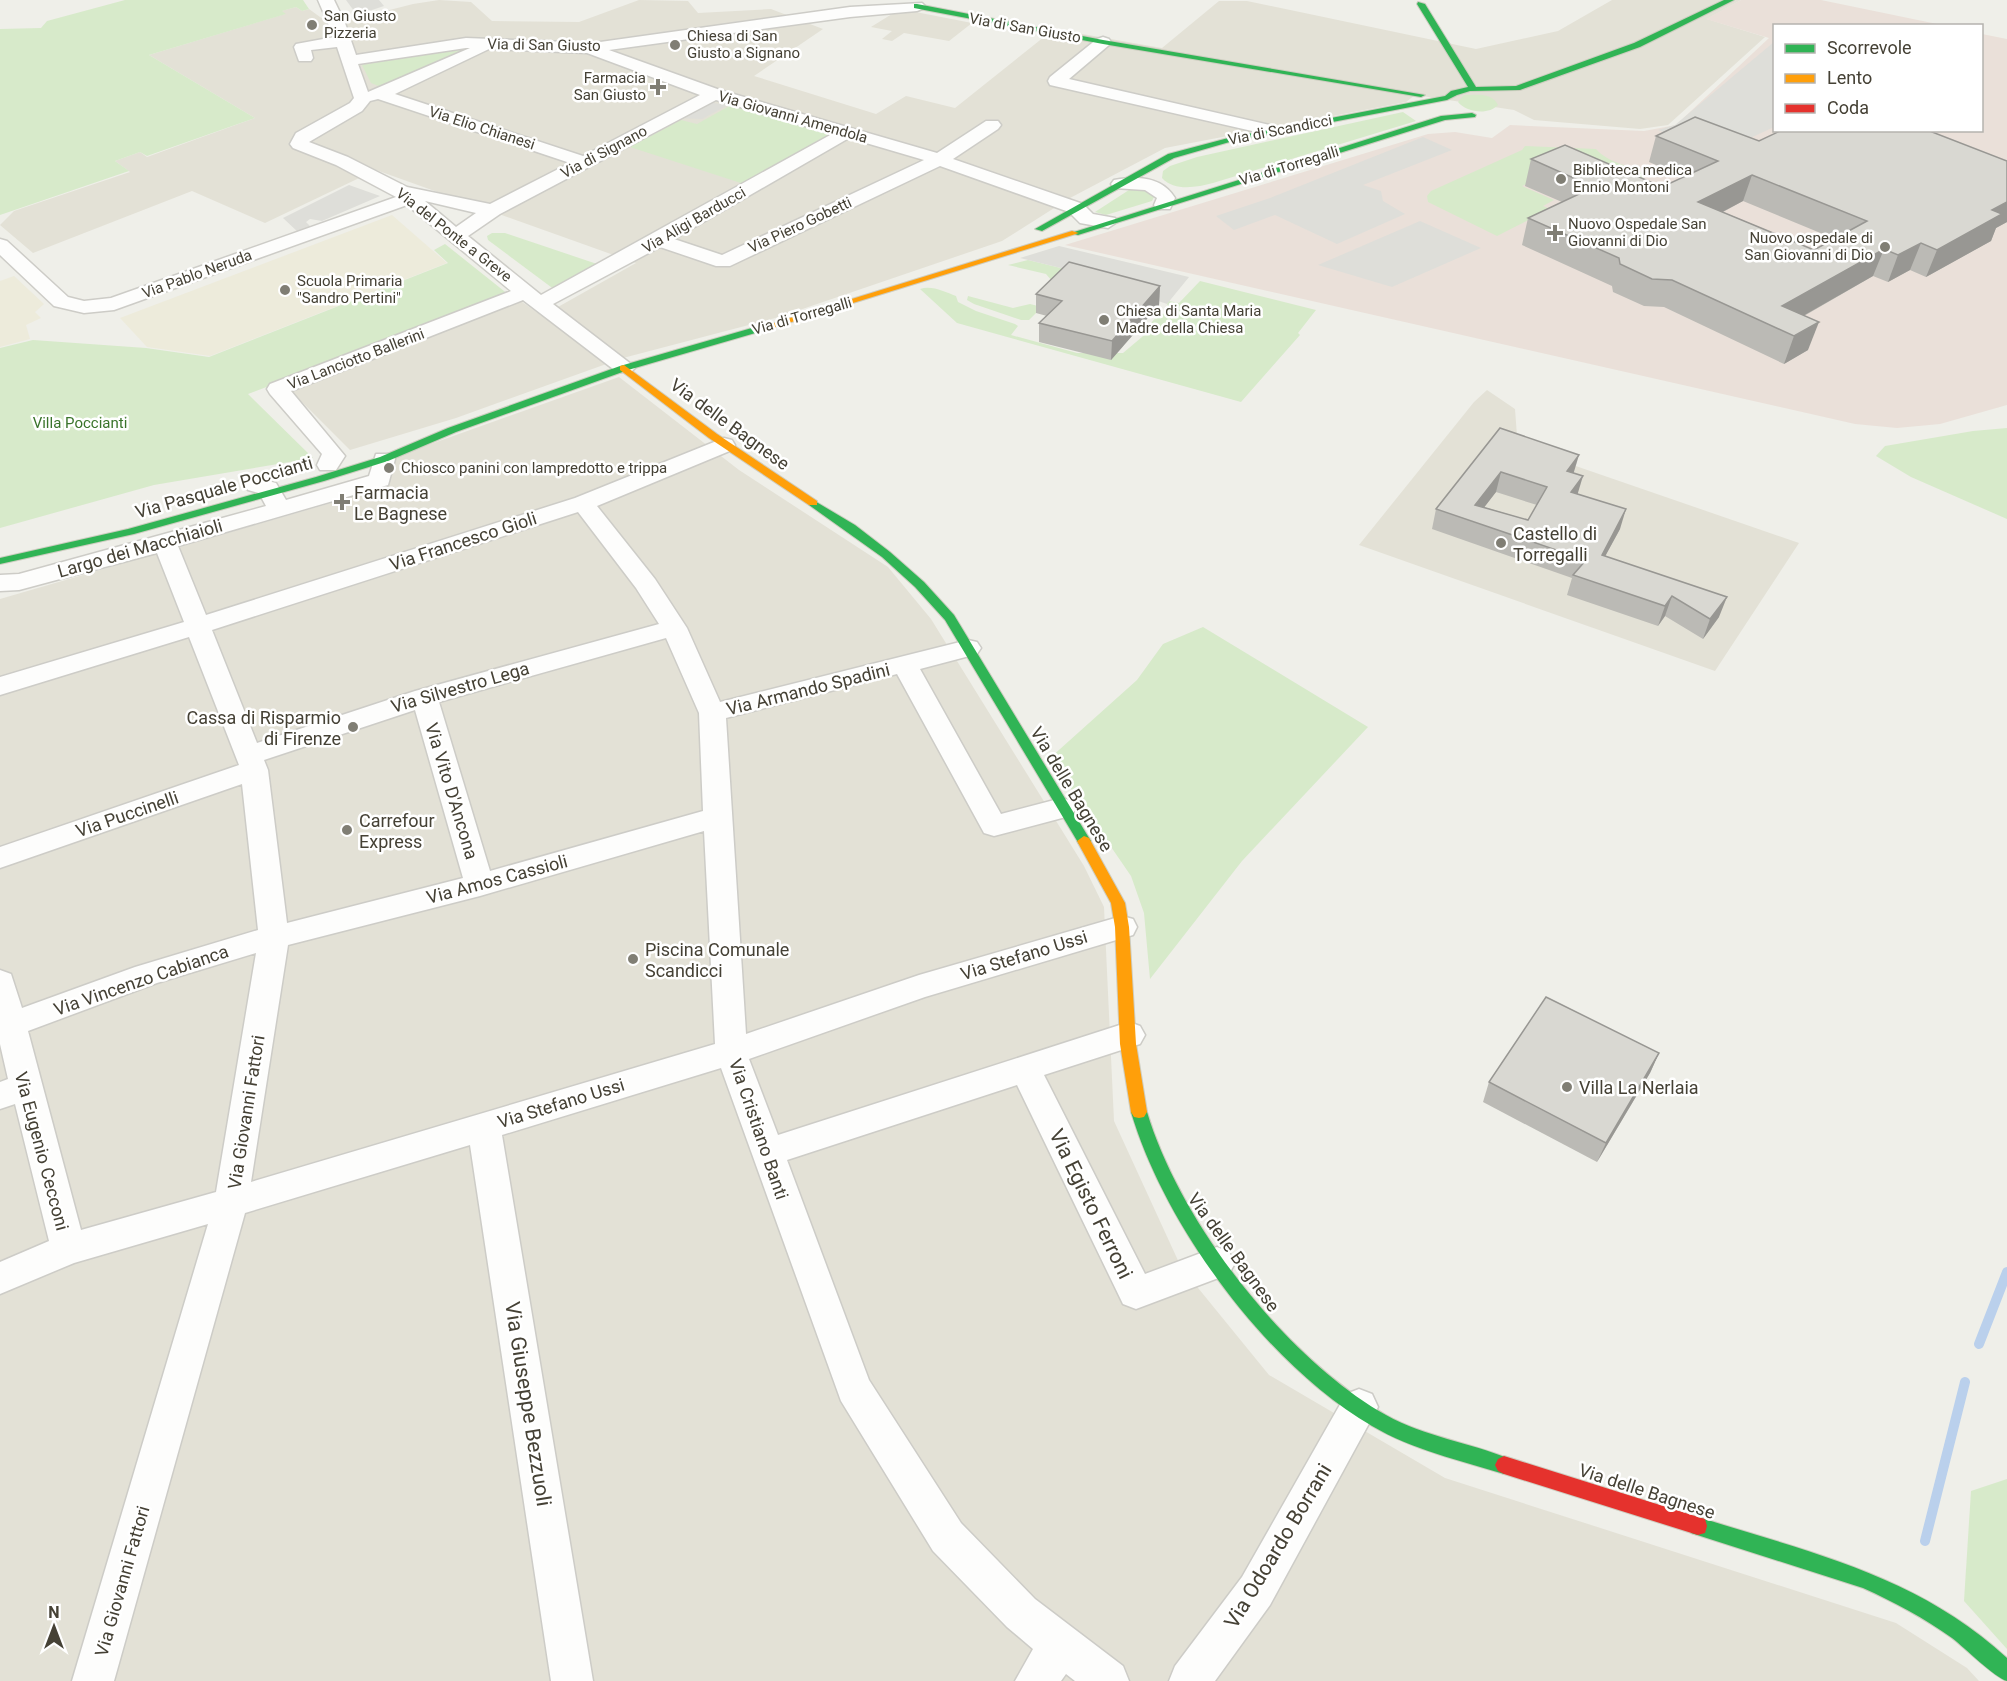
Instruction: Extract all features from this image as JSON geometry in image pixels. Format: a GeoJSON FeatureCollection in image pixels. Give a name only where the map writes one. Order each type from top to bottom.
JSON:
{"type":"FeatureCollection","features":[{"type":"Feature","properties":{"kind":"main road","name":"Via di Scandicci"},"geometry":{"type":"LineString","coordinates":[[1076,208],[1171,156],[1274,131],[1478,90],[1515,89],[1533,80],[1574,68],[1686,25],[1730,0]]}},
{"type":"Feature","properties":{"kind":"main road"},"geometry":{"type":"LineString","coordinates":[[1404,2],[1428,3],[1478,90]]}},
{"type":"Feature","properties":{"kind":"main road","name":"Via di San Giusto"},"geometry":{"type":"LineString","coordinates":[[920,3],[1103,42],[1412,94],[1449,96]]}},
{"type":"Feature","properties":{"kind":"main road","name":"Via di Scandicci"},"geometry":{"type":"LineString","coordinates":[[1478,90],[1496,93],[1511,102],[1574,68]]}},
{"type":"Feature","properties":{"kind":"main road","name":"Via di Torregalli"},"geometry":{"type":"LineString","coordinates":[[624,368],[980,262],[1444,118],[1478,115],[1452,108],[1449,96]]}},
{"type":"Feature","properties":{"kind":"main road","name":"Via di Torregalli"},"geometry":{"type":"LineString","coordinates":[[980,262],[1076,208]]}},
{"type":"Feature","properties":{"kind":"main road","name":"Via Pasquale Poccianti"},"geometry":{"type":"LineString","coordinates":[[384,459],[452,430],[624,368]]}},
{"type":"Feature","properties":{"kind":"main road","name":"Via delle Bagnese"},"geometry":{"type":"LineString","coordinates":[[624,368],[724,445],[889,553],[930,591],[968,648],[1106,878],[1118,903],[1122,927],[1135,1094],[1151,1153],[1190,1227],[1269,1331],[1290,1354],[1344,1398],[1410,1436],[1865,1579],[1928,1608],[1955,1626],[2007,1672]]}},
{"type":"Feature","properties":{"kind":"main road","name":"Via Pasquale Poccianti"},"geometry":{"type":"LineString","coordinates":[[0,561],[130,532],[269,495],[328,465],[452,430]]}},
{"type":"Feature","properties":{"kind":"main road","name":"Via Pasquale Poccianti"},"geometry":{"type":"LineString","coordinates":[[0,553],[269,495]]}},
{"type":"Feature","properties":{"kind":"street"},"geometry":{"type":"LineString","coordinates":[[326,0],[333,11],[348,61],[371,96],[494,44]]}},
{"type":"Feature","properties":{"kind":"street","name":"Via di San Giusto"},"geometry":{"type":"LineString","coordinates":[[348,61],[456,44],[586,48],[920,3]]}},
{"type":"Feature","properties":{"kind":"street"},"geometry":{"type":"LineString","coordinates":[[283,38],[304,52],[342,41]]}},
{"type":"Feature","properties":{"kind":"street"},"geometry":{"type":"LineString","coordinates":[[645,41],[642,53],[648,71]]}},
{"type":"Feature","properties":{"kind":"street"},"geometry":{"type":"LineString","coordinates":[[1103,42],[1056,81],[1274,131]]}},
{"type":"Feature","properties":{"kind":"street","name":"Via Giovanni Amendola"},"geometry":{"type":"LineString","coordinates":[[586,48],[714,94],[939,160],[1076,208]]}},
{"type":"Feature","properties":{"kind":"street","name":"Via di Signano"},"geometry":{"type":"LineString","coordinates":[[450,230],[493,210],[714,94]]}},
{"type":"Feature","properties":{"kind":"street","name":"Via Elio Chianesi"},"geometry":{"type":"LineString","coordinates":[[371,96],[585,162]]}},
{"type":"Feature","properties":{"kind":"street","name":"Via del Ponte a Greve"},"geometry":{"type":"LineString","coordinates":[[371,96],[302,137],[299,144],[342,161],[402,193],[532,298],[624,368]]}},
{"type":"Feature","properties":{"kind":"street"},"geometry":{"type":"LineString","coordinates":[[939,160],[992,125]]}},
{"type":"Feature","properties":{"kind":"street","name":"Via Aligi Barducci"},"geometry":{"type":"LineString","coordinates":[[532,298],[658,240],[846,133]]}},
{"type":"Feature","properties":{"kind":"street","name":"Via Piero Gobetti"},"geometry":{"type":"LineString","coordinates":[[658,240],[723,262],[939,160]]}},
{"type":"Feature","properties":{"kind":"street"},"geometry":{"type":"LineString","coordinates":[[1120,184],[1139,183],[1159,189],[1166,195],[1163,205]]}},
{"type":"Feature","properties":{"kind":"street"},"geometry":{"type":"LineString","coordinates":[[402,193],[493,210]]}},
{"type":"Feature","properties":{"kind":"street","name":"Via Pablo Neruda"},"geometry":{"type":"LineString","coordinates":[[0,245],[61,302],[84,307],[105,306],[402,193]]}},
{"type":"Feature","properties":{"kind":"street"},"geometry":{"type":"LineString","coordinates":[[1076,208],[1087,219],[1108,222]]}},
{"type":"Feature","properties":{"kind":"street","name":"Via Lanciotto Ballerini"},"geometry":{"type":"LineString","coordinates":[[328,465],[333,456],[332,452],[278,389],[532,298]]}},
{"type":"Feature","properties":{"kind":"street","name":"Via Francesco Gioli"},"geometry":{"type":"LineString","coordinates":[[0,686],[199,626],[583,503],[724,445]]}},
{"type":"Feature","properties":{"kind":"street","name":"Largo dei Macchiaioli"},"geometry":{"type":"LineString","coordinates":[[0,583],[19,582],[165,543],[269,495],[380,480],[384,459]]}},
{"type":"Feature","properties":{"kind":"street","name":"Via Cristiano Banti"},"geometry":{"type":"LineString","coordinates":[[583,503],[646,584],[674,628],[712,713],[731,1052],[854,1389],[947,1537],[1021,1613],[1108,1681]]}},
{"type":"Feature","properties":{"kind":"street","name":"Via Giovanni Fattori"},"geometry":{"type":"LineString","coordinates":[[93,1681],[231,1203],[274,938],[251,763],[165,543]]}},
{"type":"Feature","properties":{"kind":"street","name":"Via Silvestro Lega"},"geometry":{"type":"LineString","coordinates":[[251,763],[424,697],[674,628]]}},
{"type":"Feature","properties":{"kind":"street","name":"Via Armando Spadini"},"geometry":{"type":"LineString","coordinates":[[712,713],[968,648]]}},
{"type":"Feature","properties":{"kind":"street","name":"Via Armando Spadini"},"geometry":{"type":"LineString","coordinates":[[905,665],[994,826],[1062,808]]}},
{"type":"Feature","properties":{"kind":"street","name":"Via Vito D'Ancona"},"geometry":{"type":"LineString","coordinates":[[424,697],[480,885]]}},
{"type":"Feature","properties":{"kind":"street","name":"Via Puccinelli"},"geometry":{"type":"LineString","coordinates":[[0,858],[251,763]]}},
{"type":"Feature","properties":{"kind":"street","name":"Via Amos Cassioli"},"geometry":{"type":"LineString","coordinates":[[274,938],[480,885],[719,817]]}},
{"type":"Feature","properties":{"kind":"street","name":"Via Stefano Ussi"},"geometry":{"type":"LineString","coordinates":[[0,1278],[68,1249],[231,1203],[731,1052],[929,984],[1122,927]]}},
{"type":"Feature","properties":{"kind":"street","name":"Via Vincenzo Cabianca"},"geometry":{"type":"LineString","coordinates":[[10,1025],[146,975],[217,952],[274,938]]}},
{"type":"Feature","properties":{"kind":"street","name":"Via Eugenio Cecconi"},"geometry":{"type":"LineString","coordinates":[[0,982],[10,1025],[13,1091],[68,1249]]}},
{"type":"Feature","properties":{"kind":"street"},"geometry":{"type":"LineString","coordinates":[[766,1152],[1129,1035]]}},
{"type":"Feature","properties":{"kind":"street","name":"Via Egisto Ferroni"},"geometry":{"type":"LineString","coordinates":[[1025,1069],[1136,1293],[1216,1263]]}},
{"type":"Feature","properties":{"kind":"street","name":"Via Giuseppe Bezzuoli"},"geometry":{"type":"LineString","coordinates":[[484,1126],[572,1681]]}},
{"type":"Feature","properties":{"kind":"street","name":"Via Odoardo Borrani"},"geometry":{"type":"LineString","coordinates":[[1190,1681],[1256,1591],[1359,1407]]}},
{"type":"Feature","properties":{"kind":"street"},"geometry":{"type":"LineString","coordinates":[[1036,1681],[1062,1643]]}},
{"type":"Feature","properties":{"kind":"shaded area"},"geometry":{"type":"Polygon","coordinates":[[[346,0],[379,0],[384,6],[357,15],[346,0]]]}},
{"type":"Feature","properties":{"kind":"shaded area"},"geometry":{"type":"Polygon","coordinates":[[[439,0],[471,2],[492,21],[579,22],[639,0],[688,1],[698,13],[771,9],[823,29],[754,76],[876,114],[906,96],[955,108],[1054,29],[1162,48],[1219,1],[1247,1],[1476,49],[1558,31],[1612,0],[1741,0],[1707,19],[1765,37],[1668,125],[1640,129],[1534,120],[1514,110],[1415,95],[1406,102],[1165,148],[1070,198],[1002,241],[779,317],[623,358],[456,418],[350,450],[287,387],[515,297],[542,316],[636,263],[376,170],[265,223],[192,191],[33,253],[0,225],[14,211],[130,172],[115,161],[140,152],[147,157],[255,118],[149,55],[285,14],[281,11],[296,7],[302,11],[309,9],[331,25],[413,4],[439,0]]]}},
{"type":"Feature","properties":{"kind":"shaded area","name":"Nuovo Ospedale San Giovanni di Dio"},"geometry":{"type":"Polygon","coordinates":[[[1741,0],[1821,0],[1937,24],[1773,24],[1773,132],[1983,132],[1983,34],[2007,39],[2007,405],[1940,424],[1897,428],[1855,424],[1065,245],[1428,134],[1455,132],[1492,138],[1510,125],[1644,131],[1676,125],[1769,38],[1706,19],[1741,0]]]}},
{"type":"Feature","properties":{"kind":"shaded area"},"geometry":{"type":"Polygon","coordinates":[[[900,9],[972,23],[949,41],[904,33],[892,41],[882,39],[892,31],[871,27],[900,9]]]}},
{"type":"Feature","properties":{"kind":"shaded area"},"geometry":{"type":"Polygon","coordinates":[[[1773,43],[1773,127],[1718,153],[1658,130],[1675,125],[1773,43]]]}},
{"type":"Feature","properties":{"kind":"shaded area"},"geometry":{"type":"Polygon","coordinates":[[[705,102],[728,105],[702,119],[677,118],[705,102]]]}},
{"type":"Feature","properties":{"kind":"shaded area"},"geometry":{"type":"Polygon","coordinates":[[[1423,137],[1452,150],[1363,185],[1381,191],[1383,201],[1405,214],[1337,244],[1275,215],[1234,230],[1216,216],[1270,198],[1423,137]]]}},
{"type":"Feature","properties":{"kind":"shaded area"},"geometry":{"type":"Polygon","coordinates":[[[349,185],[380,196],[322,221],[310,219],[306,222],[311,227],[298,232],[283,218],[349,185]]]}},
{"type":"Feature","properties":{"kind":"shaded area","name":"Scuola Primaria \"Sandro Pertini\""},"geometry":{"type":"Polygon","coordinates":[[[392,215],[447,263],[210,356],[147,347],[120,318],[392,215]]]}},
{"type":"Feature","properties":{"kind":"shaded area"},"geometry":{"type":"Polygon","coordinates":[[[1420,221],[1481,248],[1392,287],[1318,265],[1420,221]]]}},
{"type":"Feature","properties":{"kind":"shaded area"},"geometry":{"type":"Polygon","coordinates":[[[1059,246],[1189,277],[1167,304],[1069,270],[1020,258],[1059,246]]]}},
{"type":"Feature","properties":{"kind":"shaded area"},"geometry":{"type":"Polygon","coordinates":[[[14,276],[44,304],[35,312],[41,318],[26,325],[30,339],[0,347],[0,281],[14,276]]]}},
{"type":"Feature","properties":{"kind":"shaded area"},"geometry":{"type":"Polygon","coordinates":[[[619,377],[739,470],[888,567],[931,619],[1084,866],[1104,907],[1114,1121],[1181,1267],[1269,1375],[1445,1478],[1896,1623],[1967,1668],[1979,1681],[0,1681],[0,599],[362,494],[372,465],[619,377]]]}},
{"type":"Feature","properties":{"kind":"shaded area"},"geometry":{"type":"Polygon","coordinates":[[[1487,390],[1515,409],[1517,436],[1538,453],[1799,543],[1715,671],[1359,545],[1474,402],[1487,390]]]}},
{"type":"Feature","properties":{"kind":"green space"},"geometry":{"type":"Polygon","coordinates":[[[125,0],[303,0],[309,9],[302,11],[296,7],[282,11],[286,14],[149,55],[255,118],[147,156],[140,152],[115,161],[129,171],[0,215],[0,29],[41,28],[47,21],[125,0]]]}},
{"type":"Feature","properties":{"kind":"green space"},"geometry":{"type":"Polygon","coordinates":[[[470,46],[381,87],[371,83],[362,65],[470,46]]]}},
{"type":"Feature","properties":{"kind":"green space"},"geometry":{"type":"Polygon","coordinates":[[[1464,95],[1488,96],[1498,105],[1484,111],[1467,109],[1458,102],[1464,95]]]}},
{"type":"Feature","properties":{"kind":"green space"},"geometry":{"type":"Polygon","coordinates":[[[733,104],[837,133],[747,185],[630,147],[681,120],[697,124],[733,104]]]}},
{"type":"Feature","properties":{"kind":"green space"},"geometry":{"type":"Polygon","coordinates":[[[1403,112],[1416,121],[1213,183],[1180,187],[1162,178],[1163,171],[1170,166],[1197,157],[1403,112]]]}},
{"type":"Feature","properties":{"kind":"green space"},"geometry":{"type":"Polygon","coordinates":[[[1525,146],[1596,149],[1611,160],[1641,172],[1646,183],[1564,167],[1522,186],[1554,200],[1543,206],[1550,209],[1497,236],[1428,202],[1427,196],[1431,191],[1522,150],[1525,146]]]}},
{"type":"Feature","properties":{"kind":"green space"},"geometry":{"type":"Polygon","coordinates":[[[1129,190],[1145,190],[1154,197],[1152,201],[1106,215],[1095,212],[1129,190]]]}},
{"type":"Feature","properties":{"kind":"green space"},"geometry":{"type":"Polygon","coordinates":[[[492,233],[505,233],[600,265],[555,290],[488,240],[487,236],[492,233]]]}},
{"type":"Feature","properties":{"kind":"green space","name":"Villa Poccianti"},"geometry":{"type":"Polygon","coordinates":[[[445,244],[509,295],[248,394],[313,458],[154,485],[0,528],[0,348],[33,340],[146,348],[209,357],[448,263],[434,250],[445,244]]]}},
{"type":"Feature","properties":{"kind":"green space"},"geometry":{"type":"Polygon","coordinates":[[[1028,260],[1069,270],[1052,281],[1046,274],[1008,265],[1028,260]]]}},
{"type":"Feature","properties":{"kind":"green space"},"geometry":{"type":"Polygon","coordinates":[[[1200,281],[1316,310],[1298,333],[1300,335],[1241,402],[957,323],[920,289],[934,288],[943,291],[956,296],[958,302],[976,311],[1015,324],[1018,326],[1011,335],[1077,353],[1123,353],[1144,335],[1141,334],[1160,313],[1165,314],[1169,308],[1167,304],[1169,301],[1179,303],[1200,281]]]}},
{"type":"Feature","properties":{"kind":"green space"},"geometry":{"type":"Polygon","coordinates":[[[968,296],[1013,308],[1030,304],[1042,307],[1029,320],[1021,320],[974,304],[967,300],[968,296]]]}},
{"type":"Feature","properties":{"kind":"green space"},"geometry":{"type":"Polygon","coordinates":[[[2007,428],[2007,519],[1911,477],[1876,456],[1885,446],[1973,431],[2007,428]]]}},
{"type":"Feature","properties":{"kind":"green space"},"geometry":{"type":"Polygon","coordinates":[[[1203,627],[1368,727],[1242,861],[1150,979],[1144,913],[1131,876],[1050,758],[1137,680],[1163,644],[1203,627]]]}},
{"type":"Feature","properties":{"kind":"green space"},"geometry":{"type":"Polygon","coordinates":[[[2007,1479],[2007,1649],[1964,1601],[1971,1491],[2007,1479]]]}},
{"type":"Feature","properties":{"kind":"building"},"geometry":{"type":"Polygon","coordinates":[[[1695,117],[1759,141],[1778,132],[1932,132],[2007,161],[2007,202],[1992,210],[2002,214],[1937,250],[1921,243],[1898,255],[1884,249],[1782,306],[1819,322],[1794,336],[1672,280],[1652,279],[1620,264],[1619,258],[1528,218],[1594,187],[1531,159],[1565,145],[1662,187],[1718,161],[1656,136],[1695,117]],[[1752,175],[1698,202],[1814,250],[1867,221],[1752,175]]]}},
{"type":"Feature","properties":{"kind":"building"},"geometry":{"type":"Polygon","coordinates":[[[1069,262],[1160,286],[1112,341],[1039,323],[1062,301],[1036,294],[1069,262]]]}},
{"type":"Feature","properties":{"kind":"building"},"geometry":{"type":"Polygon","coordinates":[[[1500,428],[1579,455],[1567,471],[1583,476],[1571,492],[1626,509],[1602,555],[1727,597],[1710,619],[1672,596],[1665,606],[1573,575],[1586,560],[1436,509],[1500,428]],[[1501,472],[1475,505],[1528,520],[1547,487],[1501,472]]]}},
{"type":"Feature","properties":{"kind":"building","name":"Villa La Nerlaia"},"geometry":{"type":"Polygon","coordinates":[[[1546,997],[1659,1053],[1606,1143],[1489,1082],[1546,997]]]}},
{"type":"Feature","properties":{"kind":"waterway"},"geometry":{"type":"LineString","coordinates":[[1979,1344],[2007,1272]]}},
{"type":"Feature","properties":{"kind":"waterway"},"geometry":{"type":"LineString","coordinates":[[1925,1541],[1965,1382]]}},
{"type":"Feature","properties":{"kind":"traffic: fast"},"geometry":{"type":"LineString","coordinates":[[1039,229],[1171,156],[1232,139],[1447,98],[1454,93],[1470,89],[1517,88],[1637,45],[1730,0]]}},
{"type":"Feature","properties":{"kind":"traffic: fast"},"geometry":{"type":"LineString","coordinates":[[1421,4],[1474,90]]}},
{"type":"Feature","properties":{"kind":"traffic: fast"},"geometry":{"type":"LineString","coordinates":[[917,6],[1103,42],[1421,95]]}},
{"type":"Feature","properties":{"kind":"traffic: fast"},"geometry":{"type":"LineString","coordinates":[[1075,233],[1444,118],[1472,115]]}},
{"type":"Feature","properties":{"kind":"traffic: fast"},"geometry":{"type":"LineString","coordinates":[[0,561],[130,532],[320,479],[384,459],[452,430],[624,368],[766,327]]}},
{"type":"Feature","properties":{"kind":"traffic: fast"},"geometry":{"type":"LineString","coordinates":[[813,503],[886,554],[919,584],[950,618],[1084,841]]}},
{"type":"Feature","properties":{"kind":"traffic: fast"},"geometry":{"type":"LineString","coordinates":[[1139,1112],[1154,1157],[1187,1220],[1248,1303],[1308,1369],[1354,1405],[1408,1435],[1443,1448],[1504,1465]]}},
{"type":"Feature","properties":{"kind":"traffic: fast"},"geometry":{"type":"LineString","coordinates":[[1698,1526],[1865,1579],[1885,1588],[1958,1630],[2007,1672]]}},
{"type":"Feature","properties":{"kind":"traffic: slow"},"geometry":{"type":"LineString","coordinates":[[766,327],[1075,233]]}},
{"type":"Feature","properties":{"kind":"traffic: slow"},"geometry":{"type":"LineString","coordinates":[[624,368],[713,436],[813,503]]}},
{"type":"Feature","properties":{"kind":"traffic: slow"},"geometry":{"type":"LineString","coordinates":[[1084,841],[1118,903],[1122,927],[1128,1044],[1139,1112]]}},
{"type":"Feature","properties":{"kind":"traffic: jam"},"geometry":{"type":"LineString","coordinates":[[1504,1465],[1698,1526]]}},
{"type":"Feature","properties":{"kind":"place","name":"San Giusto Pizzeria"},"geometry":{"type":"Point","coordinates":[312,25]}},
{"type":"Feature","properties":{"kind":"place","name":"Chiesa di San Giusto a Signano"},"geometry":{"type":"Point","coordinates":[675,45]}},
{"type":"Feature","properties":{"kind":"place","name":"Farmacia San Giusto"},"geometry":{"type":"Point","coordinates":[658,87]}},
{"type":"Feature","properties":{"kind":"place","name":"Biblioteca medica Ennio Montoni"},"geometry":{"type":"Point","coordinates":[1561,179]}},
{"type":"Feature","properties":{"kind":"place","name":"Nuovo Ospedale San Giovanni di Dio"},"geometry":{"type":"Point","coordinates":[1555,233]}},
{"type":"Feature","properties":{"kind":"place","name":"Nuovo ospedale di San Giovanni di Dio"},"geometry":{"type":"Point","coordinates":[1885,247]}},
{"type":"Feature","properties":{"kind":"place","name":"Scuola Primaria \"Sandro Pertini\""},"geometry":{"type":"Point","coordinates":[285,290]}},
{"type":"Feature","properties":{"kind":"place","name":"Chiesa di Santa Maria Madre della Chiesa"},"geometry":{"type":"Point","coordinates":[1104,320]}},
{"type":"Feature","properties":{"kind":"place","name":"Chiosco panini con lampredotto e trippa"},"geometry":{"type":"Point","coordinates":[389,468]}},
{"type":"Feature","properties":{"kind":"place","name":"Farmacia Le Bagnese"},"geometry":{"type":"Point","coordinates":[342,502]}},
{"type":"Feature","properties":{"kind":"place","name":"Castello di Torregalli"},"geometry":{"type":"Point","coordinates":[1501,543]}},
{"type":"Feature","properties":{"kind":"place","name":"Cassa di Risparmio di Firenze"},"geometry":{"type":"Point","coordinates":[353,727]}},
{"type":"Feature","properties":{"kind":"place","name":"Carrefour Express"},"geometry":{"type":"Point","coordinates":[347,830]}},
{"type":"Feature","properties":{"kind":"place","name":"Piscina Comunale Scandicci"},"geometry":{"type":"Point","coordinates":[633,959]}},
{"type":"Feature","properties":{"kind":"place","name":"Villa La Nerlaia"},"geometry":{"type":"Point","coordinates":[1567,1087]}}]}
